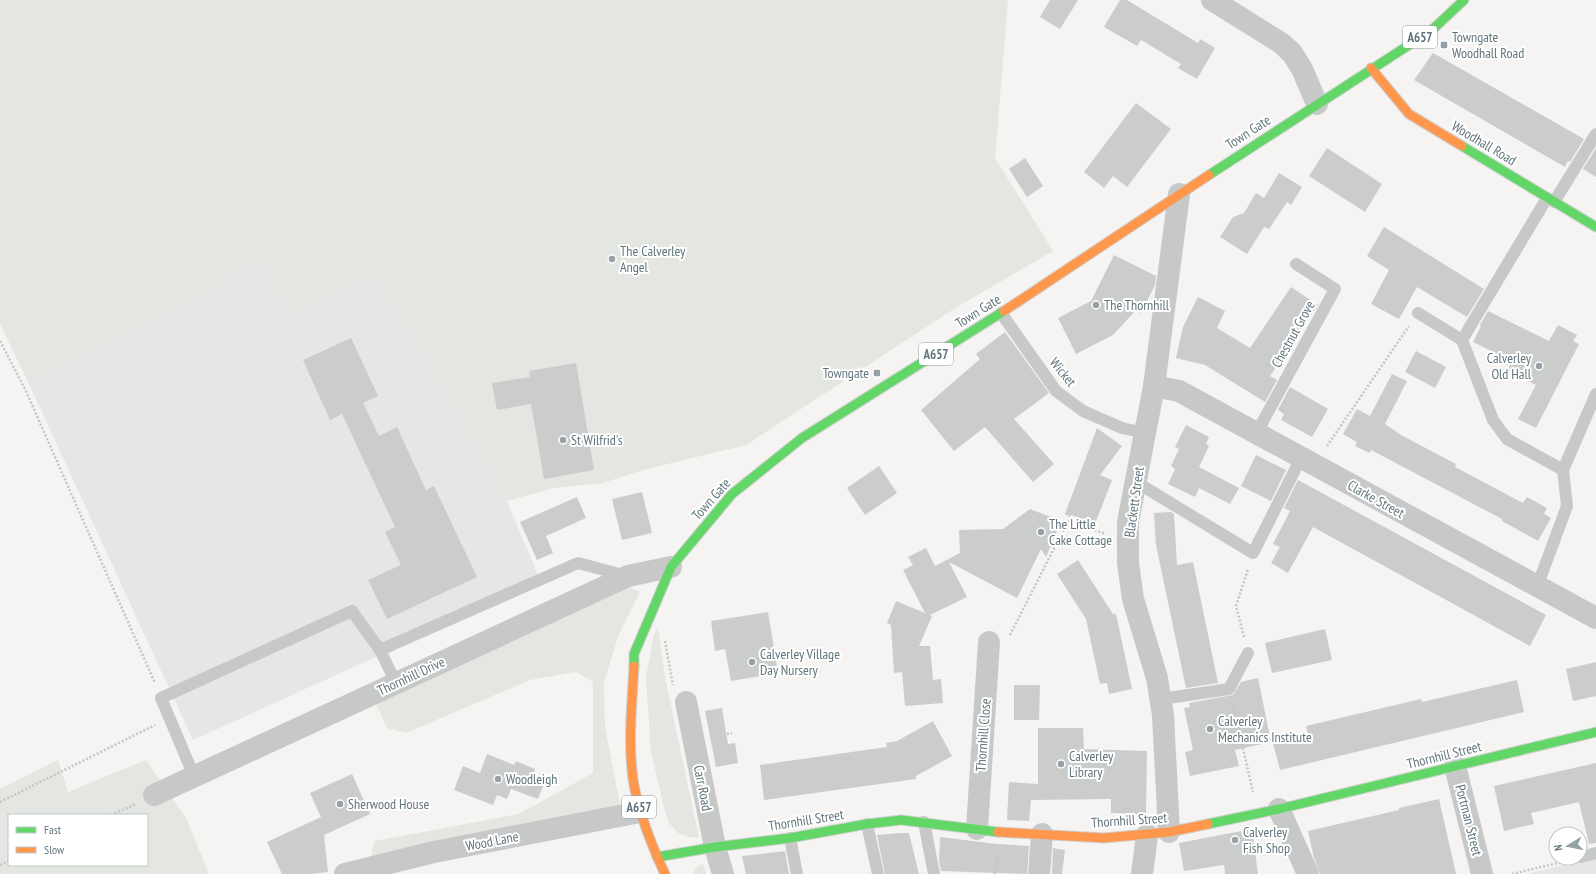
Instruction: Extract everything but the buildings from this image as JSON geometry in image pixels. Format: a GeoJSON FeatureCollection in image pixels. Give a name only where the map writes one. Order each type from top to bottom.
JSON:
{"type":"FeatureCollection","features":[{"type":"Feature","properties":{"kind":"main road","name":"Town Gate"},"geometry":{"type":"LineString","coordinates":[[640,812],[633,778],[631,737],[634,654],[671,567],[732,494],[802,438],[1001,313],[1179,194],[1371,68],[1432,30],[1464,0]]}},
{"type":"Feature","properties":{"kind":"main road","name":"Woodhall Road"},"geometry":{"type":"LineString","coordinates":[[1371,68],[1409,114],[1596,227]]}},
{"type":"Feature","properties":{"kind":"main road","name":"Thornhill Street"},"geometry":{"type":"LineString","coordinates":[[657,857],[901,820],[999,832],[1104,838],[1147,835],[1258,814],[1596,732]]}},
{"type":"Feature","properties":{"kind":"main road","name":"A657"},"geometry":{"type":"LineString","coordinates":[[640,812],[665,874]]}},
{"type":"Feature","properties":{"kind":"street"},"geometry":{"type":"LineString","coordinates":[[1212,0],[1281,43],[1292,54],[1302,69],[1317,104]]}},
{"type":"Feature","properties":{"kind":"street","name":"Blackett Street"},"geometry":{"type":"LineString","coordinates":[[1169,832],[1161,699],[1157,678],[1133,599],[1128,562],[1128,522],[1154,386],[1179,194]]}},
{"type":"Feature","properties":{"kind":"street","name":"Clarke Street"},"geometry":{"type":"LineString","coordinates":[[1154,386],[1179,391],[1596,618]]}},
{"type":"Feature","properties":{"kind":"street","name":"Thornhill Drive"},"geometry":{"type":"LineString","coordinates":[[154,795],[628,576],[671,567]]}},
{"type":"Feature","properties":{"kind":"street","name":"Thornhill Close"},"geometry":{"type":"LineString","coordinates":[[977,829],[989,642]]}},
{"type":"Feature","properties":{"kind":"street","name":"Carr Road"},"geometry":{"type":"LineString","coordinates":[[686,702],[715,847],[723,874]]}},
{"type":"Feature","properties":{"kind":"street","name":"Portman Street"},"geometry":{"type":"LineString","coordinates":[[1456,766],[1482,874]]}},
{"type":"Feature","properties":{"kind":"street"},"geometry":{"type":"LineString","coordinates":[[1279,809],[1308,874]]}},
{"type":"Feature","properties":{"kind":"street","name":"Wood Lane"},"geometry":{"type":"LineString","coordinates":[[345,874],[434,852],[640,812]]}},
{"type":"Feature","properties":{"kind":"street"},"geometry":{"type":"LineString","coordinates":[[1039,874],[1042,834]]}},
{"type":"Feature","properties":{"kind":"street"},"geometry":{"type":"LineString","coordinates":[[1142,874],[1147,835]]}},
{"type":"Feature","properties":{"kind":"lane"},"geometry":{"type":"LineString","coordinates":[[1462,340],[1551,200],[1596,134]]}},
{"type":"Feature","properties":{"kind":"lane","name":"Chestnut Grove"},"geometry":{"type":"LineString","coordinates":[[1256,434],[1335,290],[1296,264]]}},
{"type":"Feature","properties":{"kind":"lane","name":"Wicket"},"geometry":{"type":"LineString","coordinates":[[1001,313],[1056,391],[1083,411],[1122,428],[1145,433]]}},
{"type":"Feature","properties":{"kind":"lane"},"geometry":{"type":"LineString","coordinates":[[1418,313],[1462,340],[1493,420],[1508,439],[1563,470]]}},
{"type":"Feature","properties":{"kind":"lane"},"geometry":{"type":"LineString","coordinates":[[1537,587],[1567,506],[1563,470],[1596,394]]}},
{"type":"Feature","properties":{"kind":"lane"},"geometry":{"type":"LineString","coordinates":[[1136,482],[1253,553],[1307,461]]}},
{"type":"Feature","properties":{"kind":"lane"},"geometry":{"type":"LineString","coordinates":[[380,650],[578,563],[628,576]]}},
{"type":"Feature","properties":{"kind":"lane"},"geometry":{"type":"LineString","coordinates":[[194,776],[180,739],[161,698],[352,611],[380,650],[396,683]]}},
{"type":"Feature","properties":{"kind":"lane"},"geometry":{"type":"LineString","coordinates":[[1161,699],[1230,689],[1248,653]]}},
{"type":"Feature","properties":{"kind":"lane"},"geometry":{"type":"LineString","coordinates":[[924,822],[934,874]]}},
{"type":"Feature","properties":{"kind":"lane"},"geometry":{"type":"LineString","coordinates":[[867,824],[878,874]]}},
{"type":"Feature","properties":{"kind":"lane"},"geometry":{"type":"LineString","coordinates":[[790,838],[797,874]]}},
{"type":"Feature","properties":{"kind":"path"},"geometry":{"type":"LineString","coordinates":[[1307,461],[1418,313]]}},
{"type":"Feature","properties":{"kind":"path"},"geometry":{"type":"LineString","coordinates":[[0,341],[25,389],[161,698]]}},
{"type":"Feature","properties":{"kind":"path"},"geometry":{"type":"LineString","coordinates":[[989,642],[1011,635],[1068,521],[1128,541]]}},
{"type":"Feature","properties":{"kind":"path"},"geometry":{"type":"LineString","coordinates":[[1248,653],[1236,606],[1253,553]]}},
{"type":"Feature","properties":{"kind":"path"},"geometry":{"type":"LineString","coordinates":[[652,612],[662,626],[676,700],[686,702]]}},
{"type":"Feature","properties":{"kind":"path"},"geometry":{"type":"LineString","coordinates":[[1230,689],[1258,814]]}},
{"type":"Feature","properties":{"kind":"path"},"geometry":{"type":"LineString","coordinates":[[0,802],[156,725],[180,739]]}},
{"type":"Feature","properties":{"kind":"path"},"geometry":{"type":"LineString","coordinates":[[727,734],[732,733]]}},
{"type":"Feature","properties":{"kind":"path"},"geometry":{"type":"LineString","coordinates":[[1512,874],[1548,865]]}},
{"type":"Feature","properties":{"kind":"shaded area"},"geometry":{"type":"Polygon","coordinates":[[[0,0],[1008,0],[995,158],[1053,251],[957,307],[746,445],[643,470],[603,483],[554,488],[507,501],[404,321],[368,273],[292,319],[261,261],[28,382],[0,324],[0,0]]]}},
{"type":"Feature","properties":{"kind":"shaded area"},"geometry":{"type":"Polygon","coordinates":[[[261,261],[292,319],[368,273],[404,321],[507,501],[541,582],[193,740],[28,382],[261,261]]]}},
{"type":"Feature","properties":{"kind":"shaded area"},"geometry":{"type":"Polygon","coordinates":[[[629,587],[640,592],[619,634],[604,682],[605,727],[621,810],[377,859],[371,855],[375,841],[519,814],[593,773],[593,682],[576,672],[530,680],[406,733],[387,728],[376,704],[629,587]]]}},
{"type":"Feature","properties":{"kind":"shaded area"},"geometry":{"type":"Polygon","coordinates":[[[658,627],[665,677],[699,838],[688,837],[678,833],[669,823],[651,752],[646,677],[654,635],[658,627]]]}},
{"type":"Feature","properties":{"kind":"shaded area"},"geometry":{"type":"Polygon","coordinates":[[[58,760],[68,792],[146,760],[186,818],[209,874],[0,874],[0,789],[58,760]]]}},
{"type":"Feature","properties":{"kind":"shaded area"},"geometry":{"type":"Polygon","coordinates":[[[1596,857],[1596,874],[1527,874],[1559,866],[1588,866],[1588,859],[1596,857]]]}},
{"type":"Feature","properties":{"kind":"shaded area"},"geometry":{"type":"Polygon","coordinates":[[[703,864],[706,874],[693,874],[696,868],[703,864]]]}},
{"type":"Feature","properties":{"kind":"traffic: fast"},"geometry":{"type":"LineString","coordinates":[[1209,175],[1432,30],[1464,0]]}},
{"type":"Feature","properties":{"kind":"traffic: fast"},"geometry":{"type":"LineString","coordinates":[[1462,146],[1596,227]]}},
{"type":"Feature","properties":{"kind":"traffic: fast"},"geometry":{"type":"LineString","coordinates":[[634,666],[634,654],[671,567],[732,494],[802,438],[1004,311]]}},
{"type":"Feature","properties":{"kind":"traffic: fast"},"geometry":{"type":"LineString","coordinates":[[1208,824],[1279,809],[1596,732]]}},
{"type":"Feature","properties":{"kind":"traffic: fast"},"geometry":{"type":"LineString","coordinates":[[657,857],[901,820],[998,832]]}},
{"type":"Feature","properties":{"kind":"traffic: slow"},"geometry":{"type":"LineString","coordinates":[[1371,68],[1409,114],[1462,146]]}},
{"type":"Feature","properties":{"kind":"traffic: slow"},"geometry":{"type":"LineString","coordinates":[[1004,311],[1209,175]]}},
{"type":"Feature","properties":{"kind":"traffic: slow"},"geometry":{"type":"LineString","coordinates":[[634,666],[631,708],[633,779],[638,804],[646,828],[665,874]]}},
{"type":"Feature","properties":{"kind":"traffic: slow"},"geometry":{"type":"LineString","coordinates":[[998,832],[1104,838],[1169,832],[1208,824]]}},
{"type":"Feature","properties":{"kind":"place","name":"Towngate Woodhall Road"},"geometry":{"type":"Point","coordinates":[1444,45]}},
{"type":"Feature","properties":{"kind":"place","name":"The Calverley Angel"},"geometry":{"type":"Point","coordinates":[612,259]}},
{"type":"Feature","properties":{"kind":"place","name":"The Thornhill"},"geometry":{"type":"Point","coordinates":[1096,305]}},
{"type":"Feature","properties":{"kind":"place","name":"Calverley Old Hall"},"geometry":{"type":"Point","coordinates":[1539,366]}},
{"type":"Feature","properties":{"kind":"place","name":"Towngate"},"geometry":{"type":"Point","coordinates":[877,373]}},
{"type":"Feature","properties":{"kind":"place","name":"St Wilfrid's"},"geometry":{"type":"Point","coordinates":[563,440]}},
{"type":"Feature","properties":{"kind":"place","name":"The Little Cake Cottage"},"geometry":{"type":"Point","coordinates":[1041,532]}},
{"type":"Feature","properties":{"kind":"place","name":"Calverley Village Day Nursery"},"geometry":{"type":"Point","coordinates":[752,662]}},
{"type":"Feature","properties":{"kind":"place","name":"Calverley Mechanics Institute"},"geometry":{"type":"Point","coordinates":[1210,729]}},
{"type":"Feature","properties":{"kind":"place","name":"Calverley Library"},"geometry":{"type":"Point","coordinates":[1061,764]}},
{"type":"Feature","properties":{"kind":"place","name":"Woodleigh"},"geometry":{"type":"Point","coordinates":[498,779]}},
{"type":"Feature","properties":{"kind":"place","name":"Sherwood House"},"geometry":{"type":"Point","coordinates":[340,804]}},
{"type":"Feature","properties":{"kind":"place","name":"Calverley Fish Shop"},"geometry":{"type":"Point","coordinates":[1235,840]}}]}
